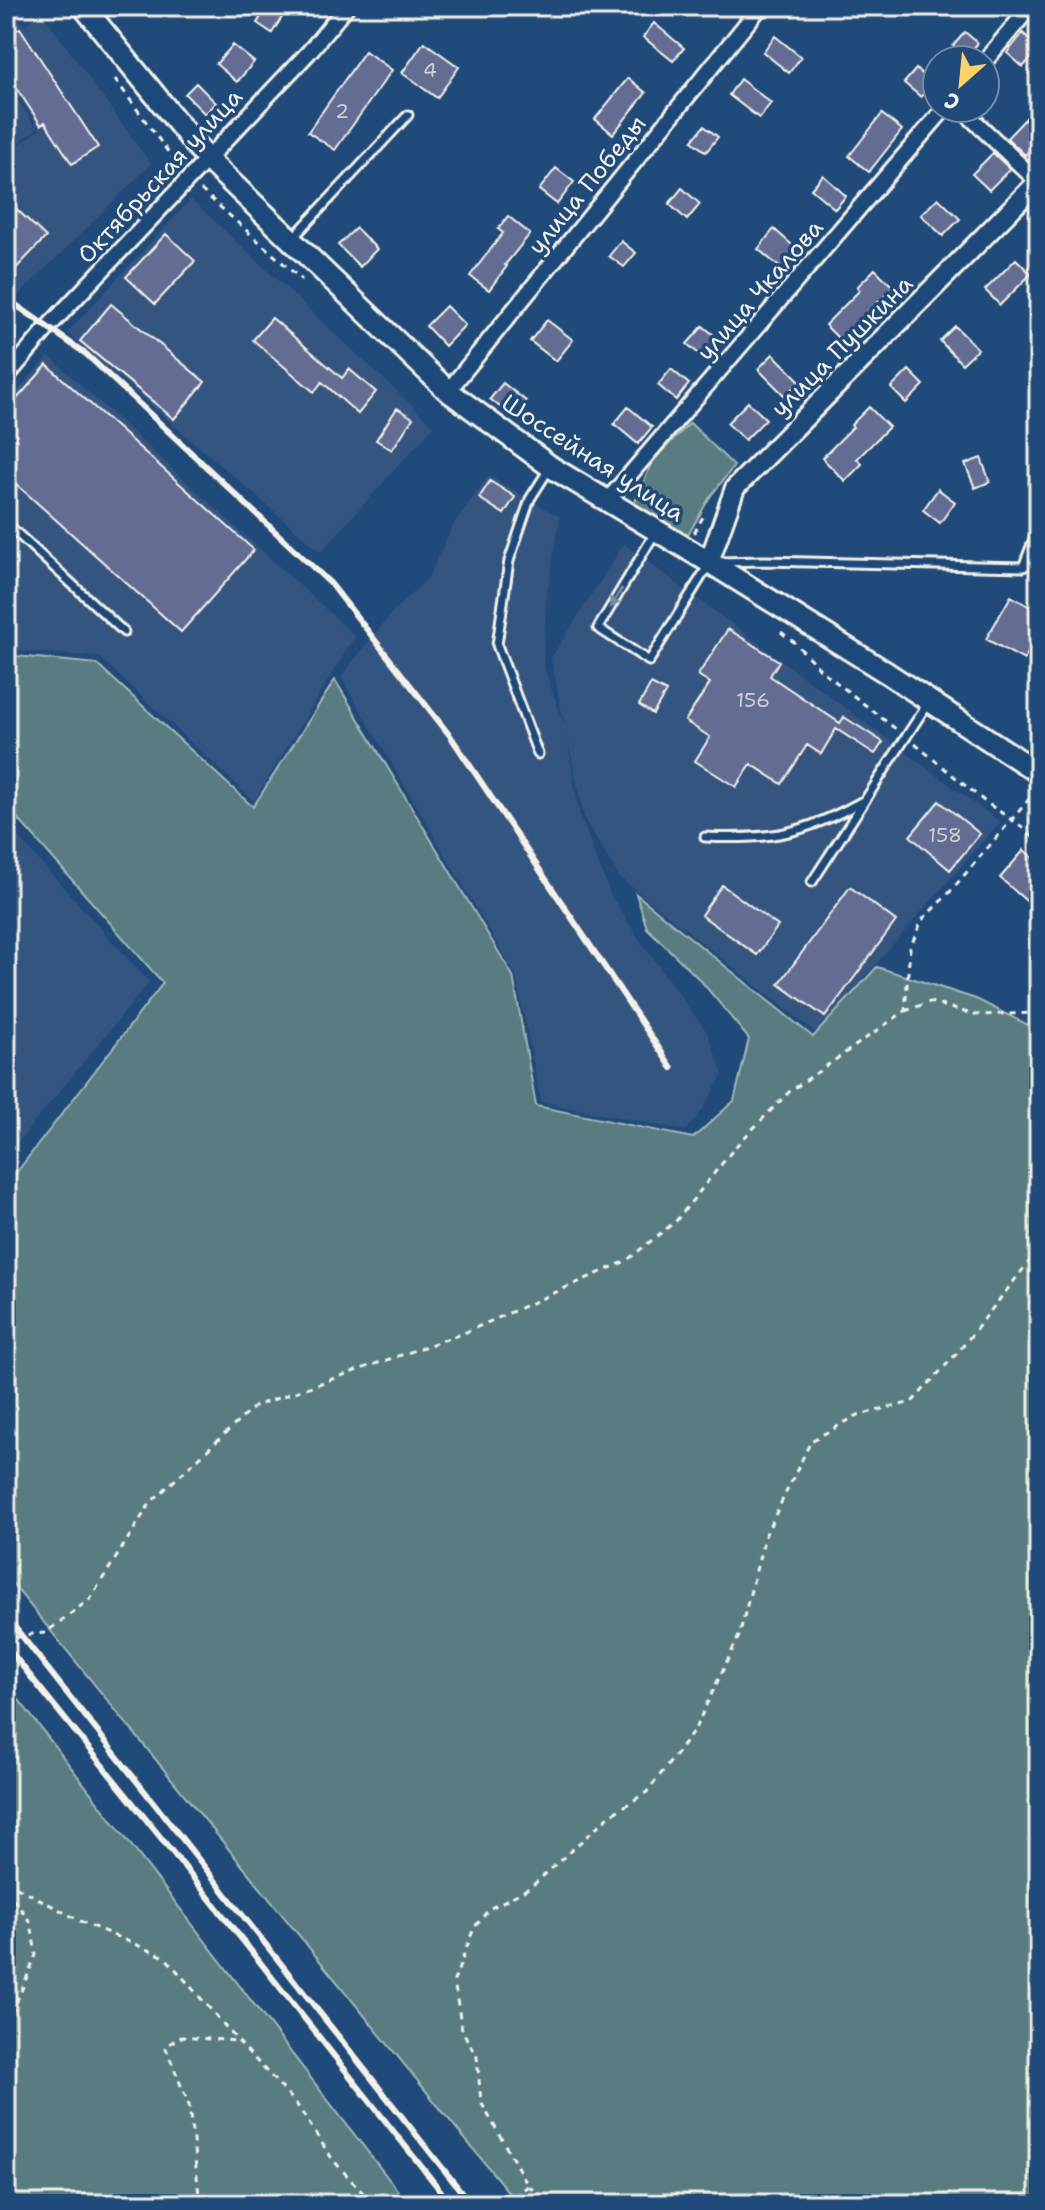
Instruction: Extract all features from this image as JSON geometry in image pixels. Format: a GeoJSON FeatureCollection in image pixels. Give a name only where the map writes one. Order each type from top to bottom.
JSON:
{"type":"FeatureCollection","features":[{"type":"Feature","properties":{"kind":"main road","name":"Шоссейная улица"},"geometry":{"type":"LineString","coordinates":[[83,6],[207,159],[448,391],[551,467],[709,562],[1039,773]]}},
{"type":"Feature","properties":{"kind":"street","name":"Октябрьская улица"},"geometry":{"type":"LineString","coordinates":[[6,377],[48,327],[309,52],[347,6]]}},
{"type":"Feature","properties":{"kind":"street","name":"улица Победы"},"geometry":{"type":"LineString","coordinates":[[448,391],[761,6]]}},
{"type":"Feature","properties":{"kind":"street"},"geometry":{"type":"LineString","coordinates":[[999,44],[1031,6]]}},
{"type":"Feature","properties":{"kind":"street","name":"улица Чкалова"},"geometry":{"type":"LineString","coordinates":[[607,501],[931,124]]}},
{"type":"Feature","properties":{"kind":"street"},"geometry":{"type":"LineString","coordinates":[[978,124],[1038,181]]}},
{"type":"Feature","properties":{"kind":"street","name":"улица Пушкина"},"geometry":{"type":"LineString","coordinates":[[709,562],[735,488],[1038,181]]}},
{"type":"Feature","properties":{"kind":"lane"},"geometry":{"type":"LineString","coordinates":[[6,15],[18,6]]}},
{"type":"Feature","properties":{"kind":"lane"},"geometry":{"type":"LineString","coordinates":[[291,240],[408,115]]}},
{"type":"Feature","properties":{"kind":"lane"},"geometry":{"type":"LineString","coordinates":[[538,754],[497,645],[509,561],[530,499],[551,467]]}},
{"type":"Feature","properties":{"kind":"lane"},"geometry":{"type":"LineString","coordinates":[[6,523],[124,632]]}},
{"type":"Feature","properties":{"kind":"lane"},"geometry":{"type":"LineString","coordinates":[[1023,567],[1039,526]]}},
{"type":"Feature","properties":{"kind":"lane"},"geometry":{"type":"LineString","coordinates":[[657,531],[598,628],[649,661],[709,562],[1023,567],[1039,561]]}},
{"type":"Feature","properties":{"kind":"lane"},"geometry":{"type":"LineString","coordinates":[[812,882],[929,700]]}},
{"type":"Feature","properties":{"kind":"lane"},"geometry":{"type":"LineString","coordinates":[[705,837],[746,839],[787,834],[827,821],[863,801]]}},
{"type":"Feature","properties":{"kind":"path"},"geometry":{"type":"LineString","coordinates":[[688,543],[715,498],[729,506]]}},
{"type":"Feature","properties":{"kind":"path"},"geometry":{"type":"LineString","coordinates":[[905,1011],[910,948],[922,920],[949,893],[1039,787]]}},
{"type":"Feature","properties":{"kind":"path"},"geometry":{"type":"LineString","coordinates":[[6,1644],[22,1635],[45,1633],[90,1599],[151,1502],[255,1406],[464,1333],[626,1261],[676,1221],[736,1146],[789,1092],[905,1011],[930,1002],[975,1015],[1039,1013]]}},
{"type":"Feature","properties":{"kind":"path"},"geometry":{"type":"LineString","coordinates":[[553,2204],[528,2186],[481,2102],[477,2057],[462,2030],[454,1981],[474,1928],[489,1909],[531,1887],[609,1816],[647,1792],[694,1731],[739,1636],[765,1536],[811,1441],[858,1415],[912,1402],[959,1351],[1039,1249]]}},
{"type":"Feature","properties":{"kind":"path"},"geometry":{"type":"LineString","coordinates":[[6,1881],[82,1922],[165,1957],[295,2102],[333,2160],[373,2204]]}},
{"type":"Feature","properties":{"kind":"path"},"geometry":{"type":"LineString","coordinates":[[6,1889],[31,1923],[36,1955],[6,2021]]}},
{"type":"Feature","properties":{"kind":"path"},"geometry":{"type":"LineString","coordinates":[[200,2204],[189,2105],[165,2046],[181,2037],[238,2041]]}},
{"type":"Feature","properties":{"kind":"path"},"geometry":{"type":"LineString","coordinates":[[505,2204],[528,2186]]}},
{"type":"Feature","properties":{"kind":"shaded area"},"geometry":{"type":"Polygon","coordinates":[[[6,6],[11,6],[23,24],[8,35],[42,13],[151,164],[16,298],[6,290],[6,155],[40,129],[6,77],[6,6]]]}},
{"type":"Feature","properties":{"kind":"shaded area"},"geometry":{"type":"Polygon","coordinates":[[[6,81],[37,129],[6,152],[6,81]]]}},
{"type":"Feature","properties":{"kind":"shaded area"},"geometry":{"type":"Polygon","coordinates":[[[191,199],[434,426],[321,552],[67,333],[191,199]]]}},
{"type":"Feature","properties":{"kind":"shaded area"},"geometry":{"type":"Polygon","coordinates":[[[49,356],[355,636],[254,801],[99,657],[6,650],[6,403],[49,356]]]}},
{"type":"Feature","properties":{"kind":"shaded area"},"geometry":{"type":"Polygon","coordinates":[[[489,476],[560,517],[546,601],[543,664],[565,728],[551,658],[624,544],[1000,822],[816,1033],[619,877],[585,820],[566,732],[579,813],[611,896],[707,1032],[723,1074],[702,1111],[686,1131],[541,1102],[516,976],[341,677],[393,611],[428,578],[454,523],[489,476]]]}},
{"type":"Feature","properties":{"kind":"shaded area"},"geometry":{"type":"Polygon","coordinates":[[[6,824],[149,982],[6,1157],[6,824]]]}},
{"type":"Feature","properties":{"kind":"green space"},"geometry":{"type":"Polygon","coordinates":[[[690,423],[734,466],[710,497],[686,538],[634,504],[653,460],[690,423]]]}},
{"type":"Feature","properties":{"kind":"green space"},"geometry":{"type":"Polygon","coordinates":[[[6,655],[97,664],[253,807],[335,680],[513,976],[536,1106],[693,1138],[734,1101],[749,1039],[702,982],[647,928],[636,894],[813,1037],[877,967],[976,999],[1034,1028],[1039,1024],[1039,2204],[518,2204],[6,1576],[6,1186],[163,983],[6,805],[6,655]]]}},
{"type":"Feature","properties":{"kind":"green space"},"geometry":{"type":"Polygon","coordinates":[[[6,1683],[408,2204],[6,2204],[6,1928],[11,1915],[6,1909],[6,1683]]]}},
{"type":"Feature","properties":{"kind":"building"},"geometry":{"type":"Polygon","coordinates":[[[268,6],[289,6],[272,33],[257,23],[268,6]]]}},
{"type":"Feature","properties":{"kind":"building"},"geometry":{"type":"Polygon","coordinates":[[[654,23],[684,48],[673,61],[643,37],[654,23]]]}},
{"type":"Feature","properties":{"kind":"building"},"geometry":{"type":"Polygon","coordinates":[[[20,28],[98,147],[72,164],[45,122],[41,125],[6,72],[6,37],[20,28]]]}},
{"type":"Feature","properties":{"kind":"building"},"geometry":{"type":"Polygon","coordinates":[[[965,32],[978,43],[977,44],[955,44],[965,32]]]}},
{"type":"Feature","properties":{"kind":"building"},"geometry":{"type":"Polygon","coordinates":[[[1023,33],[1039,49],[1023,67],[1007,53],[1023,33]]]}},
{"type":"Feature","properties":{"kind":"building"},"geometry":{"type":"Polygon","coordinates":[[[775,36],[801,57],[789,73],[763,52],[775,36]]]}},
{"type":"Feature","properties":{"kind":"building"},"geometry":{"type":"Polygon","coordinates":[[[424,42],[459,67],[437,98],[402,73],[424,42]]]}},
{"type":"Feature","properties":{"kind":"building"},"geometry":{"type":"Polygon","coordinates":[[[233,45],[254,62],[237,82],[216,64],[233,45]]]}},
{"type":"Feature","properties":{"kind":"building"},"geometry":{"type":"Polygon","coordinates":[[[365,51],[392,70],[335,150],[308,132],[365,51]]]}},
{"type":"Feature","properties":{"kind":"building"},"geometry":{"type":"Polygon","coordinates":[[[916,69],[921,73],[921,97],[904,83],[916,69]]]}},
{"type":"Feature","properties":{"kind":"building"},"geometry":{"type":"Polygon","coordinates":[[[628,78],[646,93],[613,134],[595,119],[628,78]]]}},
{"type":"Feature","properties":{"kind":"building"},"geometry":{"type":"Polygon","coordinates":[[[740,79],[771,103],[759,118],[729,95],[740,79]]]}},
{"type":"Feature","properties":{"kind":"building"},"geometry":{"type":"Polygon","coordinates":[[[196,83],[216,103],[205,114],[185,94],[196,83]]]}},
{"type":"Feature","properties":{"kind":"building"},"geometry":{"type":"Polygon","coordinates":[[[882,114],[902,130],[869,172],[849,156],[882,114]]]}},
{"type":"Feature","properties":{"kind":"building"},"geometry":{"type":"Polygon","coordinates":[[[1027,117],[1039,128],[1039,141],[1025,155],[1007,138],[1027,117]]]}},
{"type":"Feature","properties":{"kind":"building"},"geometry":{"type":"Polygon","coordinates":[[[704,126],[718,137],[706,152],[692,141],[704,126]]]}},
{"type":"Feature","properties":{"kind":"building"},"geometry":{"type":"Polygon","coordinates":[[[993,153],[1010,169],[989,190],[972,174],[993,153]]]}},
{"type":"Feature","properties":{"kind":"building"},"geometry":{"type":"Polygon","coordinates":[[[556,168],[574,182],[557,204],[539,190],[556,168]]]}},
{"type":"Feature","properties":{"kind":"building"},"geometry":{"type":"Polygon","coordinates":[[[823,175],[846,196],[835,209],[811,189],[823,175]]]}},
{"type":"Feature","properties":{"kind":"building"},"geometry":{"type":"Polygon","coordinates":[[[682,188],[700,204],[687,220],[669,204],[682,188]]]}},
{"type":"Feature","properties":{"kind":"building"},"geometry":{"type":"Polygon","coordinates":[[[938,198],[960,219],[943,236],[921,215],[938,198]]]}},
{"type":"Feature","properties":{"kind":"building"},"geometry":{"type":"Polygon","coordinates":[[[6,199],[46,237],[6,279],[6,199]]]}},
{"type":"Feature","properties":{"kind":"building"},"geometry":{"type":"Polygon","coordinates":[[[508,216],[530,234],[489,290],[470,276],[503,233],[498,229],[508,216]]]}},
{"type":"Feature","properties":{"kind":"building"},"geometry":{"type":"Polygon","coordinates":[[[356,228],[377,249],[360,267],[338,245],[356,228]]]}},
{"type":"Feature","properties":{"kind":"building"},"geometry":{"type":"Polygon","coordinates":[[[774,229],[799,251],[783,270],[758,249],[774,229]]]}},
{"type":"Feature","properties":{"kind":"building"},"geometry":{"type":"Polygon","coordinates":[[[166,234],[195,261],[155,304],[126,277],[166,234]]]}},
{"type":"Feature","properties":{"kind":"building"},"geometry":{"type":"Polygon","coordinates":[[[621,241],[636,253],[624,267],[609,256],[621,241]]]}},
{"type":"Feature","properties":{"kind":"building"},"geometry":{"type":"Polygon","coordinates":[[[1016,259],[1031,274],[1000,305],[985,290],[1016,259]]]}},
{"type":"Feature","properties":{"kind":"building"},"geometry":{"type":"Polygon","coordinates":[[[875,269],[893,287],[841,341],[825,325],[860,290],[857,287],[875,269]]]}},
{"type":"Feature","properties":{"kind":"building"},"geometry":{"type":"Polygon","coordinates":[[[111,304],[205,382],[174,419],[80,341],[111,304]]]}},
{"type":"Feature","properties":{"kind":"building"},"geometry":{"type":"Polygon","coordinates":[[[446,306],[465,325],[445,346],[426,326],[446,306]]]}},
{"type":"Feature","properties":{"kind":"building"},"geometry":{"type":"Polygon","coordinates":[[[272,318],[342,378],[349,369],[376,392],[358,414],[322,382],[314,392],[253,340],[272,318]]]}},
{"type":"Feature","properties":{"kind":"building"},"geometry":{"type":"Polygon","coordinates":[[[547,320],[573,340],[556,361],[530,341],[547,320]]]}},
{"type":"Feature","properties":{"kind":"building"},"geometry":{"type":"Polygon","coordinates":[[[703,326],[721,341],[706,360],[687,344],[703,326]]]}},
{"type":"Feature","properties":{"kind":"building"},"geometry":{"type":"Polygon","coordinates":[[[955,326],[978,349],[962,364],[940,341],[955,326]]]}},
{"type":"Feature","properties":{"kind":"building"},"geometry":{"type":"Polygon","coordinates":[[[773,354],[800,381],[785,396],[758,369],[773,354]]]}},
{"type":"Feature","properties":{"kind":"building"},"geometry":{"type":"Polygon","coordinates":[[[47,365],[254,550],[181,632],[6,475],[6,411],[47,365]]]}},
{"type":"Feature","properties":{"kind":"building"},"geometry":{"type":"Polygon","coordinates":[[[671,369],[689,384],[676,400],[658,385],[671,369]]]}},
{"type":"Feature","properties":{"kind":"building"},"geometry":{"type":"Polygon","coordinates":[[[909,370],[924,385],[906,403],[891,388],[909,370]]]}},
{"type":"Feature","properties":{"kind":"building"},"geometry":{"type":"Polygon","coordinates":[[[503,383],[526,401],[513,417],[490,399],[503,383]]]}},
{"type":"Feature","properties":{"kind":"building"},"geometry":{"type":"Polygon","coordinates":[[[748,402],[766,419],[745,440],[727,423],[748,402]]]}},
{"type":"Feature","properties":{"kind":"building"},"geometry":{"type":"Polygon","coordinates":[[[628,407],[652,427],[638,444],[614,424],[628,407]]]}},
{"type":"Feature","properties":{"kind":"building"},"geometry":{"type":"Polygon","coordinates":[[[869,407],[889,427],[857,459],[862,464],[845,481],[822,458],[869,407]]]}},
{"type":"Feature","properties":{"kind":"building"},"geometry":{"type":"Polygon","coordinates":[[[397,408],[413,418],[392,450],[376,440],[397,408]]]}},
{"type":"Feature","properties":{"kind":"building"},"geometry":{"type":"Polygon","coordinates":[[[981,458],[990,482],[975,488],[965,464],[981,458]]]}},
{"type":"Feature","properties":{"kind":"building"},"geometry":{"type":"Polygon","coordinates":[[[490,481],[515,497],[504,514],[479,498],[490,481]]]}},
{"type":"Feature","properties":{"kind":"building"},"geometry":{"type":"Polygon","coordinates":[[[938,489],[955,502],[940,523],[923,510],[938,489]]]}},
{"type":"Feature","properties":{"kind":"building"},"geometry":{"type":"Polygon","coordinates":[[[1011,596],[1039,612],[1039,633],[1024,660],[986,639],[1011,596]]]}},
{"type":"Feature","properties":{"kind":"building"},"geometry":{"type":"Polygon","coordinates":[[[728,629],[779,661],[770,676],[840,723],[844,717],[883,742],[875,754],[836,729],[821,754],[807,745],[782,784],[751,764],[736,787],[695,761],[710,737],[685,721],[710,683],[698,675],[728,629]]]}},
{"type":"Feature","properties":{"kind":"building"},"geometry":{"type":"Polygon","coordinates":[[[651,684],[666,692],[653,714],[639,705],[651,684]]]}},
{"type":"Feature","properties":{"kind":"building"},"geometry":{"type":"Polygon","coordinates":[[[939,801],[980,834],[950,870],[910,836],[939,801]]]}},
{"type":"Feature","properties":{"kind":"building"},"geometry":{"type":"Polygon","coordinates":[[[1024,850],[1039,863],[1039,912],[1000,878],[1024,850]]]}},
{"type":"Feature","properties":{"kind":"building"},"geometry":{"type":"Polygon","coordinates":[[[722,885],[778,926],[757,955],[701,915],[722,885]]]}},
{"type":"Feature","properties":{"kind":"building"},"geometry":{"type":"Polygon","coordinates":[[[850,887],[896,921],[825,1017],[779,984],[850,887]]]}},
{"type":"Feature","properties":{"kind":"railway"},"geometry":{"type":"LineString","coordinates":[[6,298],[86,354],[331,584],[451,737],[672,1068]]}},
{"type":"Feature","properties":{"kind":"railway"},"geometry":{"type":"LineString","coordinates":[[6,1616],[471,2204]]}},
{"type":"Feature","properties":{"kind":"railway"},"geometry":{"type":"LineString","coordinates":[[6,1646],[451,2204]]}}]}
